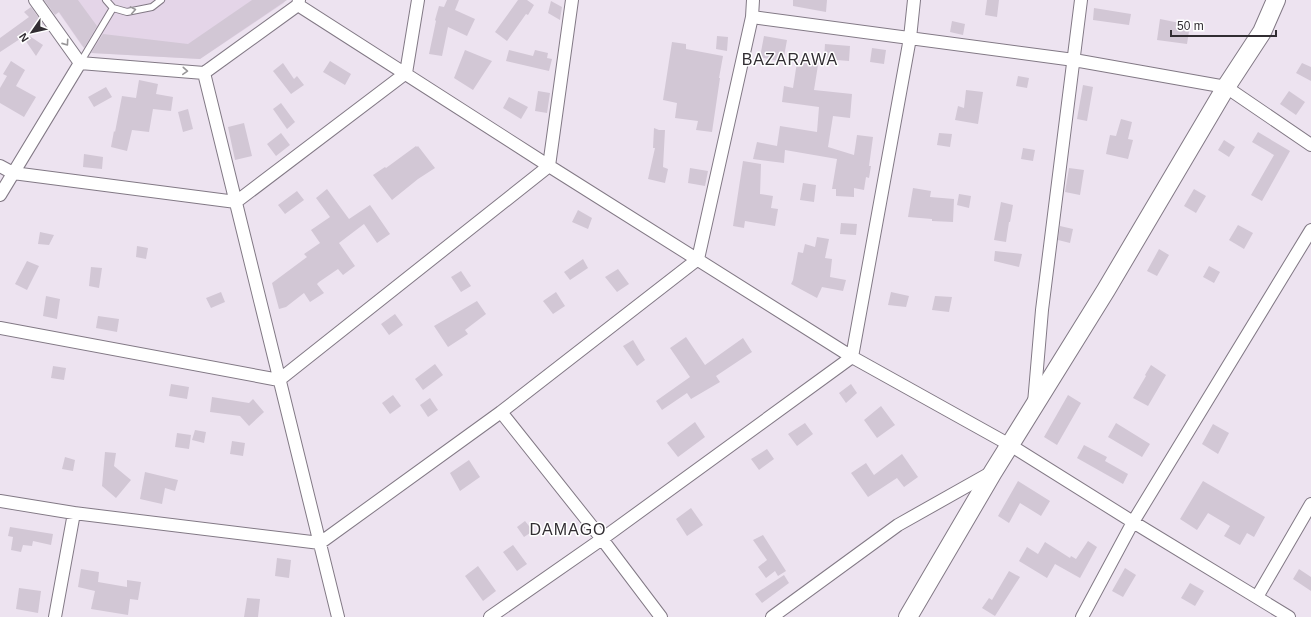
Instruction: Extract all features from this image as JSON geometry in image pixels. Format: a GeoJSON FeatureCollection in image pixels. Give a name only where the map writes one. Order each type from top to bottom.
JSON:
{"type":"FeatureCollection","features":[{"type":"Feature","properties":{"kind":"main road"},"geometry":{"type":"LineString","coordinates":[[908,617],[993,472],[1106,290],[1226,88],[1262,32],[1276,0]]}},
{"type":"Feature","properties":{"kind":"street"},"geometry":{"type":"LineString","coordinates":[[35,0],[80,63]]}},
{"type":"Feature","properties":{"kind":"street"},"geometry":{"type":"LineString","coordinates":[[0,166],[13,174],[236,202],[406,73],[418,0]]}},
{"type":"Feature","properties":{"kind":"street"},"geometry":{"type":"LineString","coordinates":[[0,328],[279,380],[549,166],[572,0]]}},
{"type":"Feature","properties":{"kind":"street"},"geometry":{"type":"LineString","coordinates":[[0,502],[74,513],[320,543],[502,412],[698,260],[752,17],[753,0]]}},
{"type":"Feature","properties":{"kind":"street"},"geometry":{"type":"LineString","coordinates":[[490,617],[602,539],[852,357],[910,38],[914,0]]}},
{"type":"Feature","properties":{"kind":"street"},"geometry":{"type":"LineString","coordinates":[[1034,406],[1042,310],[1081,0]]}},
{"type":"Feature","properties":{"kind":"street"},"geometry":{"type":"LineString","coordinates":[[80,63],[204,72],[298,2],[549,166],[852,357],[1010,445],[1133,522],[1290,617]]}},
{"type":"Feature","properties":{"kind":"street"},"geometry":{"type":"LineString","coordinates":[[752,17],[1074,60],[1226,88],[1311,144]]}},
{"type":"Feature","properties":{"kind":"street"},"geometry":{"type":"LineString","coordinates":[[0,195],[80,63]]}},
{"type":"Feature","properties":{"kind":"street"},"geometry":{"type":"LineString","coordinates":[[204,72],[338,617]]}},
{"type":"Feature","properties":{"kind":"street"},"geometry":{"type":"LineString","coordinates":[[1082,617],[1133,522],[1311,230]]}},
{"type":"Feature","properties":{"kind":"street"},"geometry":{"type":"LineString","coordinates":[[502,412],[661,617]]}},
{"type":"Feature","properties":{"kind":"street"},"geometry":{"type":"LineString","coordinates":[[772,617],[898,525],[993,472]]}},
{"type":"Feature","properties":{"kind":"street"},"geometry":{"type":"LineString","coordinates":[[1257,597],[1311,504]]}},
{"type":"Feature","properties":{"kind":"street"},"geometry":{"type":"LineString","coordinates":[[55,617],[74,513]]}},
{"type":"Feature","properties":{"kind":"lane"},"geometry":{"type":"LineString","coordinates":[[106,0],[113,8],[127,12],[152,7],[161,0]]}},
{"type":"Feature","properties":{"kind":"lane"},"geometry":{"type":"LineString","coordinates":[[80,63],[113,8]]}},
{"type":"Feature","properties":{"kind":"shaded area"},"geometry":{"type":"Polygon","coordinates":[[[50,0],[285,0],[284,3],[200,59],[93,53],[82,46],[50,0]]]}},
{"type":"Feature","properties":{"kind":"building"},"geometry":{"type":"Polygon","coordinates":[[[44,0],[78,0],[97,26],[84,48],[59,12],[55,15],[44,0]]]}},
{"type":"Feature","properties":{"kind":"building"},"geometry":{"type":"Polygon","coordinates":[[[252,0],[287,0],[200,59],[91,53],[103,34],[188,44],[252,0]]]}},
{"type":"Feature","properties":{"kind":"building"},"geometry":{"type":"Polygon","coordinates":[[[447,0],[459,0],[455,10],[475,19],[467,36],[448,27],[442,56],[429,54],[439,6],[444,7],[447,0]]]}},
{"type":"Feature","properties":{"kind":"building"},"geometry":{"type":"Polygon","coordinates":[[[518,0],[527,0],[534,5],[528,15],[526,14],[507,41],[495,32],[518,0]]]}},
{"type":"Feature","properties":{"kind":"building"},"geometry":{"type":"Polygon","coordinates":[[[793,0],[827,0],[826,12],[793,6],[793,0]]]}},
{"type":"Feature","properties":{"kind":"building"},"geometry":{"type":"Polygon","coordinates":[[[987,0],[999,0],[997,17],[985,15],[987,0]]]}},
{"type":"Feature","properties":{"kind":"building"},"geometry":{"type":"Polygon","coordinates":[[[551,1],[562,7],[560,20],[548,13],[551,1]]]}},
{"type":"Feature","properties":{"kind":"building"},"geometry":{"type":"Polygon","coordinates":[[[31,7],[43,24],[28,35],[43,45],[36,56],[23,37],[0,52],[0,38],[29,17],[24,12],[31,7]]]}},
{"type":"Feature","properties":{"kind":"building"},"geometry":{"type":"Polygon","coordinates":[[[1094,8],[1131,14],[1129,25],[1093,20],[1094,8]]]}},
{"type":"Feature","properties":{"kind":"building"},"geometry":{"type":"Polygon","coordinates":[[[1160,19],[1190,25],[1187,44],[1157,40],[1160,19]]]}},
{"type":"Feature","properties":{"kind":"building"},"geometry":{"type":"Polygon","coordinates":[[[952,21],[965,24],[963,35],[950,32],[952,21]]]}},
{"type":"Feature","properties":{"kind":"building"},"geometry":{"type":"Polygon","coordinates":[[[717,36],[728,37],[727,51],[716,49],[717,36]]]}},
{"type":"Feature","properties":{"kind":"building"},"geometry":{"type":"Polygon","coordinates":[[[764,36],[787,40],[783,62],[760,57],[764,36]]]}},
{"type":"Feature","properties":{"kind":"building"},"geometry":{"type":"Polygon","coordinates":[[[672,42],[686,44],[686,49],[723,56],[712,132],[696,130],[698,121],[675,118],[677,103],[663,100],[672,42]]]}},
{"type":"Feature","properties":{"kind":"building"},"geometry":{"type":"Polygon","coordinates":[[[825,44],[850,46],[849,61],[824,59],[825,44]]]}},
{"type":"Feature","properties":{"kind":"building"},"geometry":{"type":"Polygon","coordinates":[[[872,48],[886,50],[884,64],[870,62],[872,48]]]}},
{"type":"Feature","properties":{"kind":"building"},"geometry":{"type":"Polygon","coordinates":[[[465,50],[492,61],[473,90],[454,78],[465,50]]]}},
{"type":"Feature","properties":{"kind":"building"},"geometry":{"type":"Polygon","coordinates":[[[509,50],[533,56],[535,50],[548,53],[547,58],[552,59],[549,71],[506,61],[509,50]]]}},
{"type":"Feature","properties":{"kind":"building"},"geometry":{"type":"Polygon","coordinates":[[[11,61],[25,70],[16,86],[36,97],[24,117],[0,103],[0,88],[7,76],[3,74],[11,61]]]}},
{"type":"Feature","properties":{"kind":"building"},"geometry":{"type":"Polygon","coordinates":[[[330,61],[351,74],[345,85],[323,72],[330,61]]]}},
{"type":"Feature","properties":{"kind":"building"},"geometry":{"type":"Polygon","coordinates":[[[797,62],[818,65],[814,90],[852,94],[850,118],[833,116],[828,147],[854,155],[857,135],[873,137],[869,178],[866,177],[864,190],[854,188],[854,197],[836,196],[836,189],[832,189],[837,159],[785,150],[784,163],[753,159],[757,142],[777,146],[780,126],[817,132],[819,107],[782,102],[784,86],[793,88],[797,62]]]}},
{"type":"Feature","properties":{"kind":"building"},"geometry":{"type":"Polygon","coordinates":[[[283,63],[294,79],[297,76],[304,85],[291,94],[273,71],[283,63]]]}},
{"type":"Feature","properties":{"kind":"building"},"geometry":{"type":"Polygon","coordinates":[[[1302,63],[1311,67],[1311,81],[1296,73],[1302,63]]]}},
{"type":"Feature","properties":{"kind":"building"},"geometry":{"type":"Polygon","coordinates":[[[1018,76],[1029,78],[1027,88],[1016,86],[1018,76]]]}},
{"type":"Feature","properties":{"kind":"building"},"geometry":{"type":"Polygon","coordinates":[[[139,80],[158,84],[156,94],[173,97],[171,111],[153,109],[149,132],[132,130],[127,151],[111,147],[122,96],[136,98],[139,80]]]}},
{"type":"Feature","properties":{"kind":"building"},"geometry":{"type":"Polygon","coordinates":[[[1083,85],[1093,87],[1087,121],[1077,119],[1083,85]]]}},
{"type":"Feature","properties":{"kind":"building"},"geometry":{"type":"Polygon","coordinates":[[[106,87],[112,97],[94,107],[88,97],[106,87]]]}},
{"type":"Feature","properties":{"kind":"building"},"geometry":{"type":"Polygon","coordinates":[[[966,90],[983,92],[978,124],[955,120],[958,106],[964,108],[966,90]]]}},
{"type":"Feature","properties":{"kind":"building"},"geometry":{"type":"Polygon","coordinates":[[[538,91],[550,93],[547,113],[535,111],[538,91]]]}},
{"type":"Feature","properties":{"kind":"building"},"geometry":{"type":"Polygon","coordinates":[[[1289,91],[1305,102],[1296,115],[1280,104],[1289,91]]]}},
{"type":"Feature","properties":{"kind":"building"},"geometry":{"type":"Polygon","coordinates":[[[509,97],[528,107],[521,119],[503,108],[509,97]]]}},
{"type":"Feature","properties":{"kind":"building"},"geometry":{"type":"Polygon","coordinates":[[[281,103],[295,122],[287,129],[273,109],[281,103]]]}},
{"type":"Feature","properties":{"kind":"building"},"geometry":{"type":"Polygon","coordinates":[[[188,109],[193,129],[183,132],[178,112],[188,109]]]}},
{"type":"Feature","properties":{"kind":"building"},"geometry":{"type":"Polygon","coordinates":[[[1121,119],[1132,122],[1128,139],[1133,140],[1128,159],[1106,154],[1110,135],[1116,136],[1121,119]]]}},
{"type":"Feature","properties":{"kind":"building"},"geometry":{"type":"Polygon","coordinates":[[[244,123],[252,156],[235,160],[228,127],[244,123]]]}},
{"type":"Feature","properties":{"kind":"building"},"geometry":{"type":"Polygon","coordinates":[[[654,128],[665,130],[663,167],[668,169],[665,183],[648,179],[655,148],[653,148],[654,128]]]}},
{"type":"Feature","properties":{"kind":"building"},"geometry":{"type":"Polygon","coordinates":[[[1258,132],[1290,151],[1262,201],[1251,195],[1274,155],[1252,142],[1258,132]]]}},
{"type":"Feature","properties":{"kind":"building"},"geometry":{"type":"Polygon","coordinates":[[[281,133],[290,145],[276,156],[267,144],[281,133]]]}},
{"type":"Feature","properties":{"kind":"building"},"geometry":{"type":"Polygon","coordinates":[[[939,133],[952,134],[950,147],[937,145],[939,133]]]}},
{"type":"Feature","properties":{"kind":"building"},"geometry":{"type":"Polygon","coordinates":[[[1224,140],[1235,147],[1229,157],[1218,150],[1224,140]]]}},
{"type":"Feature","properties":{"kind":"building"},"geometry":{"type":"Polygon","coordinates":[[[418,146],[435,168],[418,179],[392,200],[373,175],[385,167],[386,168],[418,146]]]}},
{"type":"Feature","properties":{"kind":"building"},"geometry":{"type":"Polygon","coordinates":[[[1023,148],[1035,150],[1033,161],[1021,159],[1023,148]]]}},
{"type":"Feature","properties":{"kind":"building"},"geometry":{"type":"Polygon","coordinates":[[[84,154],[103,157],[102,169],[83,167],[84,154]]]}},
{"type":"Feature","properties":{"kind":"building"},"geometry":{"type":"Polygon","coordinates":[[[743,161],[761,164],[760,194],[773,196],[771,208],[778,209],[775,226],[745,221],[744,228],[733,226],[743,161]]]}},
{"type":"Feature","properties":{"kind":"building"},"geometry":{"type":"Polygon","coordinates":[[[690,168],[708,171],[705,186],[688,183],[690,168]]]}},
{"type":"Feature","properties":{"kind":"building"},"geometry":{"type":"Polygon","coordinates":[[[1069,168],[1084,170],[1080,195],[1065,192],[1069,168]]]}},
{"type":"Feature","properties":{"kind":"building"},"geometry":{"type":"Polygon","coordinates":[[[803,183],[816,185],[814,202],[800,200],[803,183]]]}},
{"type":"Feature","properties":{"kind":"building"},"geometry":{"type":"Polygon","coordinates":[[[913,188],[931,191],[930,197],[954,199],[953,222],[932,221],[932,219],[908,217],[913,188]]]}},
{"type":"Feature","properties":{"kind":"building"},"geometry":{"type":"Polygon","coordinates":[[[327,189],[349,219],[370,205],[390,234],[377,243],[364,224],[339,243],[355,266],[343,275],[338,269],[319,282],[317,284],[324,293],[310,302],[304,293],[286,307],[279,309],[272,283],[307,257],[304,254],[320,243],[311,230],[330,217],[316,198],[327,189]]]}},
{"type":"Feature","properties":{"kind":"building"},"geometry":{"type":"Polygon","coordinates":[[[1194,189],[1206,196],[1196,213],[1184,206],[1194,189]]]}},
{"type":"Feature","properties":{"kind":"building"},"geometry":{"type":"Polygon","coordinates":[[[297,191],[304,200],[285,214],[278,205],[297,191]]]}},
{"type":"Feature","properties":{"kind":"building"},"geometry":{"type":"Polygon","coordinates":[[[959,194],[971,196],[969,208],[957,205],[959,194]]]}},
{"type":"Feature","properties":{"kind":"building"},"geometry":{"type":"Polygon","coordinates":[[[1001,202],[1013,205],[1006,242],[994,240],[1001,202]]]}},
{"type":"Feature","properties":{"kind":"building"},"geometry":{"type":"Polygon","coordinates":[[[578,210],[592,218],[588,229],[572,222],[578,210]]]}},
{"type":"Feature","properties":{"kind":"building"},"geometry":{"type":"Polygon","coordinates":[[[841,223],[857,224],[856,235],[840,234],[841,223]]]}},
{"type":"Feature","properties":{"kind":"building"},"geometry":{"type":"Polygon","coordinates":[[[1238,225],[1253,233],[1244,249],[1229,240],[1238,225]]]}},
{"type":"Feature","properties":{"kind":"building"},"geometry":{"type":"Polygon","coordinates":[[[1060,226],[1073,229],[1070,243],[1058,240],[1060,226]]]}},
{"type":"Feature","properties":{"kind":"building"},"geometry":{"type":"Polygon","coordinates":[[[40,232],[54,235],[49,245],[38,244],[40,232]]]}},
{"type":"Feature","properties":{"kind":"building"},"geometry":{"type":"Polygon","coordinates":[[[817,237],[829,239],[825,258],[832,259],[830,277],[846,280],[843,291],[822,287],[817,298],[791,284],[798,252],[803,253],[805,244],[815,247],[817,237]]]}},
{"type":"Feature","properties":{"kind":"building"},"geometry":{"type":"Polygon","coordinates":[[[137,246],[148,248],[146,259],[136,257],[137,246]]]}},
{"type":"Feature","properties":{"kind":"building"},"geometry":{"type":"Polygon","coordinates":[[[1159,249],[1169,255],[1157,276],[1147,271],[1159,249]]]}},
{"type":"Feature","properties":{"kind":"building"},"geometry":{"type":"Polygon","coordinates":[[[995,251],[1022,254],[1019,267],[994,261],[995,251]]]}},
{"type":"Feature","properties":{"kind":"building"},"geometry":{"type":"Polygon","coordinates":[[[583,259],[588,268],[570,280],[564,272],[583,259]]]}},
{"type":"Feature","properties":{"kind":"building"},"geometry":{"type":"Polygon","coordinates":[[[27,261],[39,266],[27,290],[15,284],[27,261]]]}},
{"type":"Feature","properties":{"kind":"building"},"geometry":{"type":"Polygon","coordinates":[[[1209,266],[1220,272],[1214,283],[1203,277],[1209,266]]]}},
{"type":"Feature","properties":{"kind":"building"},"geometry":{"type":"Polygon","coordinates":[[[91,267],[102,268],[99,288],[89,286],[91,267]]]}},
{"type":"Feature","properties":{"kind":"building"},"geometry":{"type":"Polygon","coordinates":[[[618,269],[629,284],[617,292],[605,277],[618,269]]]}},
{"type":"Feature","properties":{"kind":"building"},"geometry":{"type":"Polygon","coordinates":[[[461,271],[471,286],[461,292],[451,277],[461,271]]]}},
{"type":"Feature","properties":{"kind":"building"},"geometry":{"type":"Polygon","coordinates":[[[221,292],[225,302],[211,308],[206,298],[221,292]]]}},
{"type":"Feature","properties":{"kind":"building"},"geometry":{"type":"Polygon","coordinates":[[[556,292],[565,306],[553,314],[543,301],[556,292]]]}},
{"type":"Feature","properties":{"kind":"building"},"geometry":{"type":"Polygon","coordinates":[[[891,292],[909,296],[906,307],[888,305],[891,292]]]}},
{"type":"Feature","properties":{"kind":"building"},"geometry":{"type":"Polygon","coordinates":[[[46,296],[60,299],[57,319],[43,316],[46,296]]]}},
{"type":"Feature","properties":{"kind":"building"},"geometry":{"type":"Polygon","coordinates":[[[935,296],[952,297],[949,312],[932,310],[935,296]]]}},
{"type":"Feature","properties":{"kind":"building"},"geometry":{"type":"Polygon","coordinates":[[[477,301],[486,314],[465,330],[468,334],[448,347],[434,326],[477,301]]]}},
{"type":"Feature","properties":{"kind":"building"},"geometry":{"type":"Polygon","coordinates":[[[395,314],[403,325],[389,335],[381,324],[395,314]]]}},
{"type":"Feature","properties":{"kind":"building"},"geometry":{"type":"Polygon","coordinates":[[[98,316],[119,319],[117,332],[96,328],[98,316]]]}},
{"type":"Feature","properties":{"kind":"building"},"geometry":{"type":"Polygon","coordinates":[[[686,337],[705,365],[743,338],[752,352],[716,376],[720,382],[691,399],[687,393],[662,410],[656,401],[690,377],[670,348],[686,337]]]}},
{"type":"Feature","properties":{"kind":"building"},"geometry":{"type":"Polygon","coordinates":[[[633,340],[645,360],[637,366],[623,346],[633,340]]]}},
{"type":"Feature","properties":{"kind":"building"},"geometry":{"type":"Polygon","coordinates":[[[435,364],[443,375],[423,390],[415,379],[435,364]]]}},
{"type":"Feature","properties":{"kind":"building"},"geometry":{"type":"Polygon","coordinates":[[[1151,365],[1166,375],[1148,406],[1133,398],[1151,365]]]}},
{"type":"Feature","properties":{"kind":"building"},"geometry":{"type":"Polygon","coordinates":[[[53,366],[66,368],[64,380],[51,378],[53,366]]]}},
{"type":"Feature","properties":{"kind":"building"},"geometry":{"type":"Polygon","coordinates":[[[171,384],[189,387],[187,399],[169,396],[171,384]]]}},
{"type":"Feature","properties":{"kind":"building"},"geometry":{"type":"Polygon","coordinates":[[[851,384],[857,393],[846,403],[839,393],[851,384]]]}},
{"type":"Feature","properties":{"kind":"building"},"geometry":{"type":"Polygon","coordinates":[[[393,395],[401,406],[390,414],[382,403],[393,395]]]}},
{"type":"Feature","properties":{"kind":"building"},"geometry":{"type":"Polygon","coordinates":[[[1068,395],[1081,403],[1057,445],[1044,437],[1068,395]]]}},
{"type":"Feature","properties":{"kind":"building"},"geometry":{"type":"Polygon","coordinates":[[[212,397],[249,403],[253,399],[264,412],[249,426],[240,416],[210,412],[212,397]]]}},
{"type":"Feature","properties":{"kind":"building"},"geometry":{"type":"Polygon","coordinates":[[[430,398],[438,410],[428,417],[420,405],[430,398]]]}},
{"type":"Feature","properties":{"kind":"building"},"geometry":{"type":"Polygon","coordinates":[[[881,406],[895,425],[877,438],[864,420],[881,406]]]}},
{"type":"Feature","properties":{"kind":"building"},"geometry":{"type":"Polygon","coordinates":[[[695,422],[705,437],[678,457],[667,443],[695,422]]]}},
{"type":"Feature","properties":{"kind":"building"},"geometry":{"type":"Polygon","coordinates":[[[805,423],[813,434],[797,446],[788,434],[805,423]]]}},
{"type":"Feature","properties":{"kind":"building"},"geometry":{"type":"Polygon","coordinates":[[[1116,423],[1150,444],[1142,457],[1108,437],[1116,423]]]}},
{"type":"Feature","properties":{"kind":"building"},"geometry":{"type":"Polygon","coordinates":[[[1213,424],[1229,433],[1218,454],[1202,444],[1213,424]]]}},
{"type":"Feature","properties":{"kind":"building"},"geometry":{"type":"Polygon","coordinates":[[[195,430],[206,432],[204,443],[192,440],[195,430]]]}},
{"type":"Feature","properties":{"kind":"building"},"geometry":{"type":"Polygon","coordinates":[[[177,433],[191,435],[189,449],[175,447],[177,433]]]}},
{"type":"Feature","properties":{"kind":"building"},"geometry":{"type":"Polygon","coordinates":[[[232,441],[245,443],[243,456],[230,454],[232,441]]]}},
{"type":"Feature","properties":{"kind":"building"},"geometry":{"type":"Polygon","coordinates":[[[1084,445],[1107,457],[1105,461],[1128,474],[1123,484],[1077,458],[1084,445]]]}},
{"type":"Feature","properties":{"kind":"building"},"geometry":{"type":"Polygon","coordinates":[[[767,449],[774,459],[759,470],[751,459],[767,449]]]}},
{"type":"Feature","properties":{"kind":"building"},"geometry":{"type":"Polygon","coordinates":[[[105,452],[116,453],[114,466],[131,480],[116,498],[102,486],[105,452]]]}},
{"type":"Feature","properties":{"kind":"building"},"geometry":{"type":"Polygon","coordinates":[[[902,454],[918,477],[904,487],[897,478],[868,497],[851,473],[866,463],[874,475],[902,454]]]}},
{"type":"Feature","properties":{"kind":"building"},"geometry":{"type":"Polygon","coordinates":[[[65,457],[75,460],[73,471],[62,469],[65,457]]]}},
{"type":"Feature","properties":{"kind":"building"},"geometry":{"type":"Polygon","coordinates":[[[469,460],[480,477],[460,491],[450,473],[469,460]]]}},
{"type":"Feature","properties":{"kind":"building"},"geometry":{"type":"Polygon","coordinates":[[[145,472],[178,480],[175,491],[165,488],[162,504],[140,499],[145,472]]]}},
{"type":"Feature","properties":{"kind":"building"},"geometry":{"type":"Polygon","coordinates":[[[1018,481],[1050,501],[1041,516],[1020,503],[1009,523],[998,516],[1018,481]]]}},
{"type":"Feature","properties":{"kind":"building"},"geometry":{"type":"Polygon","coordinates":[[[1203,481],[1265,517],[1254,537],[1247,533],[1240,545],[1224,536],[1230,526],[1208,513],[1197,530],[1180,519],[1203,481]]]}},
{"type":"Feature","properties":{"kind":"building"},"geometry":{"type":"Polygon","coordinates":[[[691,508],[703,525],[687,536],[676,519],[691,508]]]}},
{"type":"Feature","properties":{"kind":"building"},"geometry":{"type":"Polygon","coordinates":[[[525,521],[533,531],[524,537],[517,527],[525,521]]]}},
{"type":"Feature","properties":{"kind":"building"},"geometry":{"type":"Polygon","coordinates":[[[10,527],[53,534],[51,545],[33,541],[32,546],[23,545],[21,552],[11,550],[13,537],[8,536],[10,527]]]}},
{"type":"Feature","properties":{"kind":"building"},"geometry":{"type":"Polygon","coordinates":[[[763,535],[786,571],[778,576],[775,571],[766,578],[758,567],[767,560],[753,540],[763,535]]]}},
{"type":"Feature","properties":{"kind":"building"},"geometry":{"type":"Polygon","coordinates":[[[1088,541],[1097,547],[1080,578],[1055,564],[1047,578],[1019,561],[1027,547],[1038,554],[1045,542],[1070,558],[1071,556],[1076,559],[1088,541]]]}},
{"type":"Feature","properties":{"kind":"building"},"geometry":{"type":"Polygon","coordinates":[[[513,545],[527,564],[517,571],[503,552],[513,545]]]}},
{"type":"Feature","properties":{"kind":"building"},"geometry":{"type":"Polygon","coordinates":[[[277,558],[291,560],[289,578],[275,576],[277,558]]]}},
{"type":"Feature","properties":{"kind":"building"},"geometry":{"type":"Polygon","coordinates":[[[478,566],[496,591],[483,601],[465,576],[478,566]]]}},
{"type":"Feature","properties":{"kind":"building"},"geometry":{"type":"Polygon","coordinates":[[[1125,568],[1136,575],[1123,597],[1112,591],[1125,568]]]}},
{"type":"Feature","properties":{"kind":"building"},"geometry":{"type":"Polygon","coordinates":[[[81,569],[99,572],[98,582],[127,587],[127,580],[141,582],[138,600],[130,599],[128,615],[91,609],[95,591],[78,587],[81,569]]]}},
{"type":"Feature","properties":{"kind":"building"},"geometry":{"type":"Polygon","coordinates":[[[1299,569],[1311,577],[1311,591],[1293,579],[1299,569]]]}},
{"type":"Feature","properties":{"kind":"building"},"geometry":{"type":"Polygon","coordinates":[[[1009,571],[1020,577],[995,616],[982,608],[989,598],[992,600],[1009,571]]]}},
{"type":"Feature","properties":{"kind":"building"},"geometry":{"type":"Polygon","coordinates":[[[784,575],[789,583],[762,603],[755,594],[784,575]]]}},
{"type":"Feature","properties":{"kind":"building"},"geometry":{"type":"Polygon","coordinates":[[[1190,583],[1204,591],[1195,606],[1181,598],[1190,583]]]}},
{"type":"Feature","properties":{"kind":"building"},"geometry":{"type":"Polygon","coordinates":[[[19,588],[41,591],[38,613],[16,609],[19,588]]]}},
{"type":"Feature","properties":{"kind":"building"},"geometry":{"type":"Polygon","coordinates":[[[247,598],[260,599],[258,617],[244,617],[247,598]]]}},
{"type":"Feature","properties":{"kind":"district","name":"BAZARAWA"},"geometry":{"type":"Point","coordinates":[790,59]}},
{"type":"Feature","properties":{"kind":"district","name":"DAMAGO"},"geometry":{"type":"Point","coordinates":[568,529]}}]}
